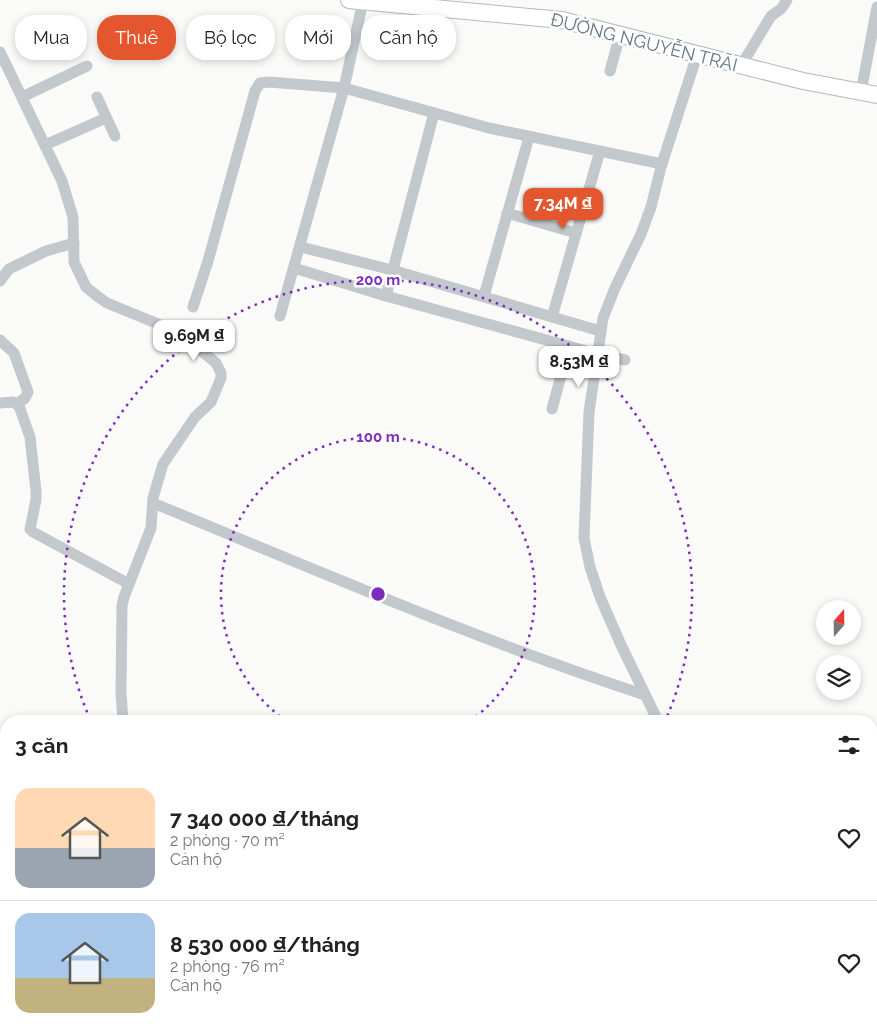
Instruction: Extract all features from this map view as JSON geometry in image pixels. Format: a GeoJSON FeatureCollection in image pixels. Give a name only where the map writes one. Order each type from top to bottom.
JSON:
{"type":"FeatureCollection","features":[{"type":"Feature","properties":{"kind":"highway","name":"ĐƯỜNG NGUYỄN TRÃI"},"geometry":{"type":"LineString","coordinates":[[356,1],[401,2],[562,20],[803,82],[869,94]]}},
{"type":"Feature","properties":{"kind":"street"},"geometry":{"type":"LineString","coordinates":[[741,66],[771,16],[782,9],[787,0]]}},
{"type":"Feature","properties":{"kind":"street"},"geometry":{"type":"LineString","coordinates":[[280,316],[344,88],[356,1]]}},
{"type":"Feature","properties":{"kind":"street"},"geometry":{"type":"LineString","coordinates":[[869,94],[877,7]]}},
{"type":"Feature","properties":{"kind":"street"},"geometry":{"type":"LineString","coordinates":[[610,72],[620,35]]}},
{"type":"Feature","properties":{"kind":"street"},"geometry":{"type":"LineString","coordinates":[[0,52],[69,199],[74,216],[74,262],[86,287],[97,296],[119,308],[176,332],[220,368],[221,378],[211,402],[195,417],[163,464],[153,503],[153,514],[147,539],[122,606],[123,715]]}},
{"type":"Feature","properties":{"kind":"street"},"geometry":{"type":"LineString","coordinates":[[655,715],[600,597],[590,567],[584,538],[589,412],[596,354],[603,318],[641,234],[697,55]]}},
{"type":"Feature","properties":{"kind":"street"},"geometry":{"type":"LineString","coordinates":[[22,97],[87,66]]}},
{"type":"Feature","properties":{"kind":"street"},"geometry":{"type":"LineString","coordinates":[[193,307],[208,261],[255,91],[260,84],[269,82],[344,88],[488,128],[662,164]]}},
{"type":"Feature","properties":{"kind":"street"},"geometry":{"type":"LineString","coordinates":[[97,97],[115,136]]}},
{"type":"Feature","properties":{"kind":"street"},"geometry":{"type":"LineString","coordinates":[[386,296],[434,113]]}},
{"type":"Feature","properties":{"kind":"street"},"geometry":{"type":"LineString","coordinates":[[45,145],[106,118]]}},
{"type":"Feature","properties":{"kind":"street"},"geometry":{"type":"LineString","coordinates":[[484,296],[529,136]]}},
{"type":"Feature","properties":{"kind":"street"},"geometry":{"type":"LineString","coordinates":[[552,316],[600,151]]}},
{"type":"Feature","properties":{"kind":"street"},"geometry":{"type":"LineString","coordinates":[[507,213],[576,233]]}},
{"type":"Feature","properties":{"kind":"street"},"geometry":{"type":"LineString","coordinates":[[0,281],[9,269],[46,251],[74,243]]}},
{"type":"Feature","properties":{"kind":"street"},"geometry":{"type":"LineString","coordinates":[[300,247],[392,270],[600,331]]}},
{"type":"Feature","properties":{"kind":"street"},"geometry":{"type":"LineString","coordinates":[[294,268],[386,296],[596,354],[626,360]]}},
{"type":"Feature","properties":{"kind":"street"},"geometry":{"type":"LineString","coordinates":[[0,340],[14,353],[28,392],[25,398],[17,404]]}},
{"type":"Feature","properties":{"kind":"street"},"geometry":{"type":"LineString","coordinates":[[552,410],[568,346]]}},
{"type":"Feature","properties":{"kind":"street"},"geometry":{"type":"LineString","coordinates":[[0,403],[12,402],[17,404],[30,437],[36,500],[30,529],[129,584]]}},
{"type":"Feature","properties":{"kind":"street"},"geometry":{"type":"LineString","coordinates":[[153,503],[447,623],[584,675],[645,695]]}}]}
